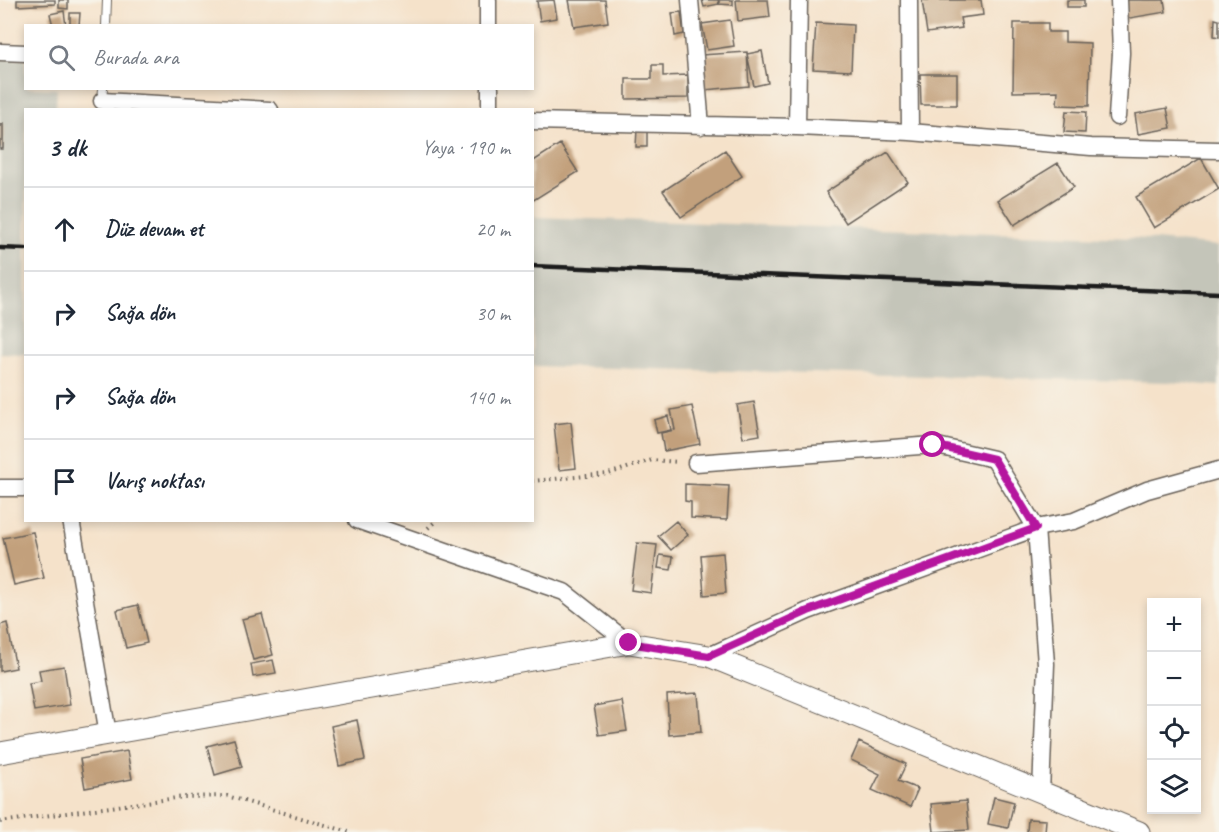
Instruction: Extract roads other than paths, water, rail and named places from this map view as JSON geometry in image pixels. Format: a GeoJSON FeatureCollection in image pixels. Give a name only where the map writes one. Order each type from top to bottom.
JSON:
{"type":"FeatureCollection","features":[{"type":"Feature","properties":{"kind":"street"},"geometry":{"type":"LineString","coordinates":[[488,0],[488,24]]}},
{"type":"Feature","properties":{"kind":"street"},"geometry":{"type":"LineString","coordinates":[[690,0],[701,126]]}},
{"type":"Feature","properties":{"kind":"street"},"geometry":{"type":"LineString","coordinates":[[797,127],[799,0]]}},
{"type":"Feature","properties":{"kind":"street"},"geometry":{"type":"LineString","coordinates":[[909,0],[910,132]]}},
{"type":"Feature","properties":{"kind":"street"},"geometry":{"type":"LineString","coordinates":[[1117,117],[1121,53],[1119,0]]}},
{"type":"Feature","properties":{"kind":"street"},"geometry":{"type":"LineString","coordinates":[[0,52],[24,52]]}},
{"type":"Feature","properties":{"kind":"street"},"geometry":{"type":"LineString","coordinates":[[490,90],[490,108]]}},
{"type":"Feature","properties":{"kind":"street"},"geometry":{"type":"LineString","coordinates":[[102,95],[248,108]]}},
{"type":"Feature","properties":{"kind":"street"},"geometry":{"type":"LineString","coordinates":[[534,122],[797,127],[910,132],[1091,147],[1219,150]]}},
{"type":"Feature","properties":{"kind":"street"},"geometry":{"type":"LineString","coordinates":[[696,463],[933,445],[994,459],[1036,528],[1046,664],[1041,793]]}},
{"type":"Feature","properties":{"kind":"street"},"geometry":{"type":"LineString","coordinates":[[709,656],[808,611],[1036,528],[1074,520],[1147,490],[1219,470]]}},
{"type":"Feature","properties":{"kind":"street"},"geometry":{"type":"LineString","coordinates":[[0,488],[24,488]]}},
{"type":"Feature","properties":{"kind":"street"},"geometry":{"type":"LineString","coordinates":[[71,522],[108,734]]}},
{"type":"Feature","properties":{"kind":"street"},"geometry":{"type":"LineString","coordinates":[[363,522],[564,592],[629,643]]}},
{"type":"Feature","properties":{"kind":"street"},"geometry":{"type":"LineString","coordinates":[[0,753],[629,643],[709,656],[1138,832]]}},
{"type":"Feature","properties":{"kind":"lane"},"geometry":{"type":"LineString","coordinates":[[106,24],[107,0]]}},
{"type":"Feature","properties":{"kind":"railway"},"geometry":{"type":"LineString","coordinates":[[0,248],[24,249]]}},
{"type":"Feature","properties":{"kind":"railway"},"geometry":{"type":"LineString","coordinates":[[534,266],[1219,293]]}}]}
